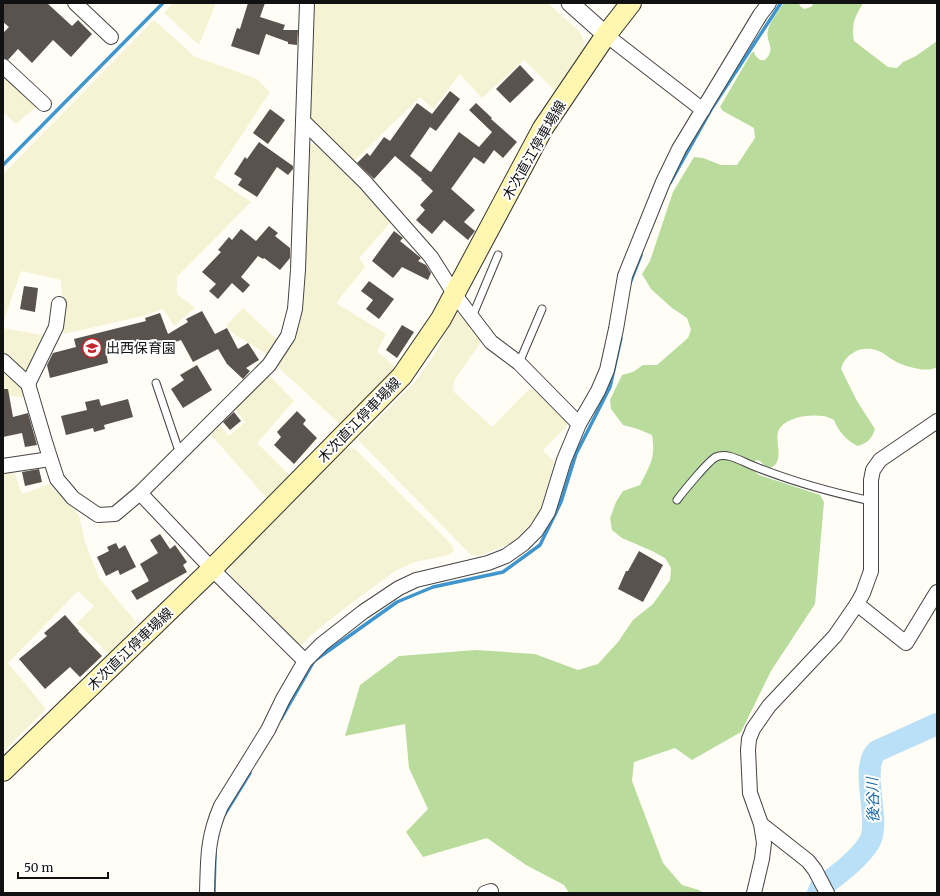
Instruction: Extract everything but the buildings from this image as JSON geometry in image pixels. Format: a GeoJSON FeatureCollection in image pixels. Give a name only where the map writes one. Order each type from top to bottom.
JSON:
{"type":"FeatureCollection","features":[{"type":"Feature","properties":{"kind":"main road","name":"木次直江停車場線"},"geometry":{"type":"LineString","coordinates":[[3,771],[212,569],[402,376],[422,348],[455,295],[543,128],[606,35],[631,3]]}},
{"type":"Feature","properties":{"kind":"street"},"geometry":{"type":"LineString","coordinates":[[75,3],[111,37]]}},
{"type":"Feature","properties":{"kind":"street"},"geometry":{"type":"LineString","coordinates":[[3,361],[28,384],[50,460],[58,479],[72,498],[98,515],[115,514],[140,493],[270,365],[288,336],[295,309],[307,3]]}},
{"type":"Feature","properties":{"kind":"street"},"geometry":{"type":"LineString","coordinates":[[570,3],[606,35],[703,110]]}},
{"type":"Feature","properties":{"kind":"street"},"geometry":{"type":"LineString","coordinates":[[207,893],[208,849],[212,828],[221,806],[268,730],[283,699],[305,661],[322,644],[363,612],[399,588],[416,580],[488,563],[506,556],[523,544],[536,531],[548,512],[564,460],[579,424],[598,391],[607,370],[625,276],[679,149],[760,15],[769,3]]}},
{"type":"Feature","properties":{"kind":"street"},"geometry":{"type":"LineString","coordinates":[[3,66],[44,104]]}},
{"type":"Feature","properties":{"kind":"street"},"geometry":{"type":"LineString","coordinates":[[303,121],[365,182],[431,257],[455,295],[491,342],[519,363],[579,424]]}},
{"type":"Feature","properties":{"kind":"street"},"geometry":{"type":"LineString","coordinates":[[28,384],[56,327],[59,304]]}},
{"type":"Feature","properties":{"kind":"street"},"geometry":{"type":"LineString","coordinates":[[754,893],[764,843],[761,824],[750,793],[748,774],[749,739],[769,706],[835,636],[863,593],[871,571],[871,480],[876,464],[937,421]]}},
{"type":"Feature","properties":{"kind":"street"},"geometry":{"type":"LineString","coordinates":[[3,466],[50,460]]}},
{"type":"Feature","properties":{"kind":"street"},"geometry":{"type":"LineString","coordinates":[[140,493],[212,569],[305,661]]}},
{"type":"Feature","properties":{"kind":"street"},"geometry":{"type":"LineString","coordinates":[[857,604],[906,643],[937,592]]}},
{"type":"Feature","properties":{"kind":"street"},"geometry":{"type":"LineString","coordinates":[[761,824],[808,861],[815,870],[827,893]]}},
{"type":"Feature","properties":{"kind":"lane"},"geometry":{"type":"LineString","coordinates":[[472,317],[498,255]]}},
{"type":"Feature","properties":{"kind":"lane"},"geometry":{"type":"LineString","coordinates":[[519,363],[542,309]]}},
{"type":"Feature","properties":{"kind":"lane"},"geometry":{"type":"LineString","coordinates":[[156,383],[180,454]]}},
{"type":"Feature","properties":{"kind":"lane"},"geometry":{"type":"LineString","coordinates":[[677,500],[705,466],[716,457],[728,456],[773,474],[833,493],[871,501]]}},
{"type":"Feature","properties":{"kind":"shaded area"},"geometry":{"type":"Polygon","coordinates":[[[173,3],[216,3],[199,45],[164,13],[173,3]]]}},
{"type":"Feature","properties":{"kind":"shaded area"},"geometry":{"type":"Polygon","coordinates":[[[314,3],[548,3],[579,31],[585,43],[583,52],[555,91],[524,60],[482,98],[460,74],[433,109],[420,97],[352,163],[310,120],[314,3]]]}},
{"type":"Feature","properties":{"kind":"shaded area"},"geometry":{"type":"Polygon","coordinates":[[[154,20],[194,56],[257,79],[270,92],[214,177],[251,202],[177,277],[177,294],[195,308],[174,326],[163,309],[143,316],[64,334],[61,280],[21,271],[3,323],[3,174],[154,20]]]}},
{"type":"Feature","properties":{"kind":"shaded area"},"geometry":{"type":"Polygon","coordinates":[[[3,72],[38,105],[16,124],[3,112],[3,72]]]}},
{"type":"Feature","properties":{"kind":"shaded area"},"geometry":{"type":"Polygon","coordinates":[[[316,141],[392,221],[359,258],[365,267],[336,303],[386,334],[377,351],[398,370],[342,426],[277,366],[295,340],[301,304],[307,226],[309,146],[316,141]]]}},
{"type":"Feature","properties":{"kind":"shaded area"},"geometry":{"type":"Polygon","coordinates":[[[243,308],[278,341],[269,356],[236,336],[226,326],[243,308]]]}},
{"type":"Feature","properties":{"kind":"shaded area"},"geometry":{"type":"Polygon","coordinates":[[[461,312],[482,338],[481,342],[454,381],[453,391],[491,426],[493,426],[527,391],[533,389],[538,390],[570,422],[543,450],[554,462],[540,511],[532,522],[511,544],[481,555],[471,555],[359,441],[359,438],[413,384],[431,360],[456,314],[461,312]]]}},
{"type":"Feature","properties":{"kind":"shaded area"},"geometry":{"type":"Polygon","coordinates":[[[3,328],[48,336],[26,375],[3,352],[3,328]]]}},
{"type":"Feature","properties":{"kind":"shaded area"},"geometry":{"type":"Polygon","coordinates":[[[3,367],[23,387],[24,397],[3,395],[3,367]]]}},
{"type":"Feature","properties":{"kind":"shaded area"},"geometry":{"type":"Polygon","coordinates":[[[268,374],[294,401],[257,443],[294,480],[270,502],[211,435],[220,425],[229,436],[245,422],[235,409],[268,374]]]}},
{"type":"Feature","properties":{"kind":"shaded area"},"geometry":{"type":"Polygon","coordinates":[[[351,448],[355,449],[452,545],[454,551],[448,555],[415,562],[397,570],[342,610],[310,636],[302,645],[288,637],[233,579],[229,572],[230,564],[343,450],[351,448]]]}},
{"type":"Feature","properties":{"kind":"shaded area"},"geometry":{"type":"Polygon","coordinates":[[[14,471],[22,494],[49,484],[79,515],[85,542],[99,578],[137,623],[109,654],[77,623],[94,606],[78,591],[8,663],[46,709],[3,752],[3,473],[14,471]]]}},
{"type":"Feature","properties":{"kind":"green space"},"geometry":{"type":"Polygon","coordinates":[[[784,3],[799,3],[804,9],[811,7],[814,3],[863,3],[854,21],[854,41],[888,67],[897,68],[903,62],[916,56],[937,41],[937,367],[928,370],[919,369],[899,363],[876,350],[864,349],[856,351],[847,358],[841,369],[857,401],[875,429],[869,440],[858,446],[843,435],[834,420],[817,415],[804,416],[785,423],[778,432],[778,457],[775,465],[770,468],[756,460],[753,464],[753,470],[759,475],[820,495],[824,502],[815,604],[771,671],[741,732],[692,760],[675,748],[634,762],[632,781],[663,863],[682,885],[699,890],[703,893],[569,893],[564,885],[526,865],[487,838],[423,857],[406,832],[428,809],[409,768],[405,724],[345,736],[360,685],[399,656],[476,650],[535,654],[578,670],[598,664],[618,642],[633,620],[653,604],[670,580],[671,568],[665,558],[622,538],[612,530],[610,518],[616,502],[623,491],[640,485],[653,456],[653,443],[652,435],[623,425],[611,409],[610,400],[622,375],[633,372],[643,365],[657,365],[688,338],[691,330],[687,318],[672,308],[651,289],[642,274],[650,261],[673,192],[694,157],[703,158],[721,165],[737,165],[755,138],[754,128],[723,111],[720,107],[752,52],[754,52],[760,60],[765,60],[768,56],[770,48],[768,30],[784,3]]]}},
{"type":"Feature","properties":{"kind":"waterway"},"geometry":{"type":"LineString","coordinates":[[3,165],[163,3]]}},
{"type":"Feature","properties":{"kind":"waterway"},"geometry":{"type":"LineString","coordinates":[[670,183],[712,108],[781,3]]}},
{"type":"Feature","properties":{"kind":"waterway"},"geometry":{"type":"LineString","coordinates":[[630,283],[641,255]]}},
{"type":"Feature","properties":{"kind":"waterway"},"geometry":{"type":"LineString","coordinates":[[281,719],[314,661],[397,602],[433,587],[503,572],[540,545],[561,502],[576,454],[610,387],[621,338]]}},
{"type":"Feature","properties":{"kind":"waterway","name":"後谷川"},"geometry":{"type":"LineString","coordinates":[[818,893],[820,888],[854,861],[866,848],[870,841],[873,832],[870,769],[872,759],[877,751],[937,724]]}},
{"type":"Feature","properties":{"kind":"waterway"},"geometry":{"type":"LineString","coordinates":[[223,817],[250,773]]}},
{"type":"Feature","properties":{"kind":"waterway"},"geometry":{"type":"LineString","coordinates":[[214,893],[215,854]]}},
{"type":"Feature","properties":{"kind":"place","name":"出西保育園"},"geometry":{"type":"Point","coordinates":[92,348]}}]}
